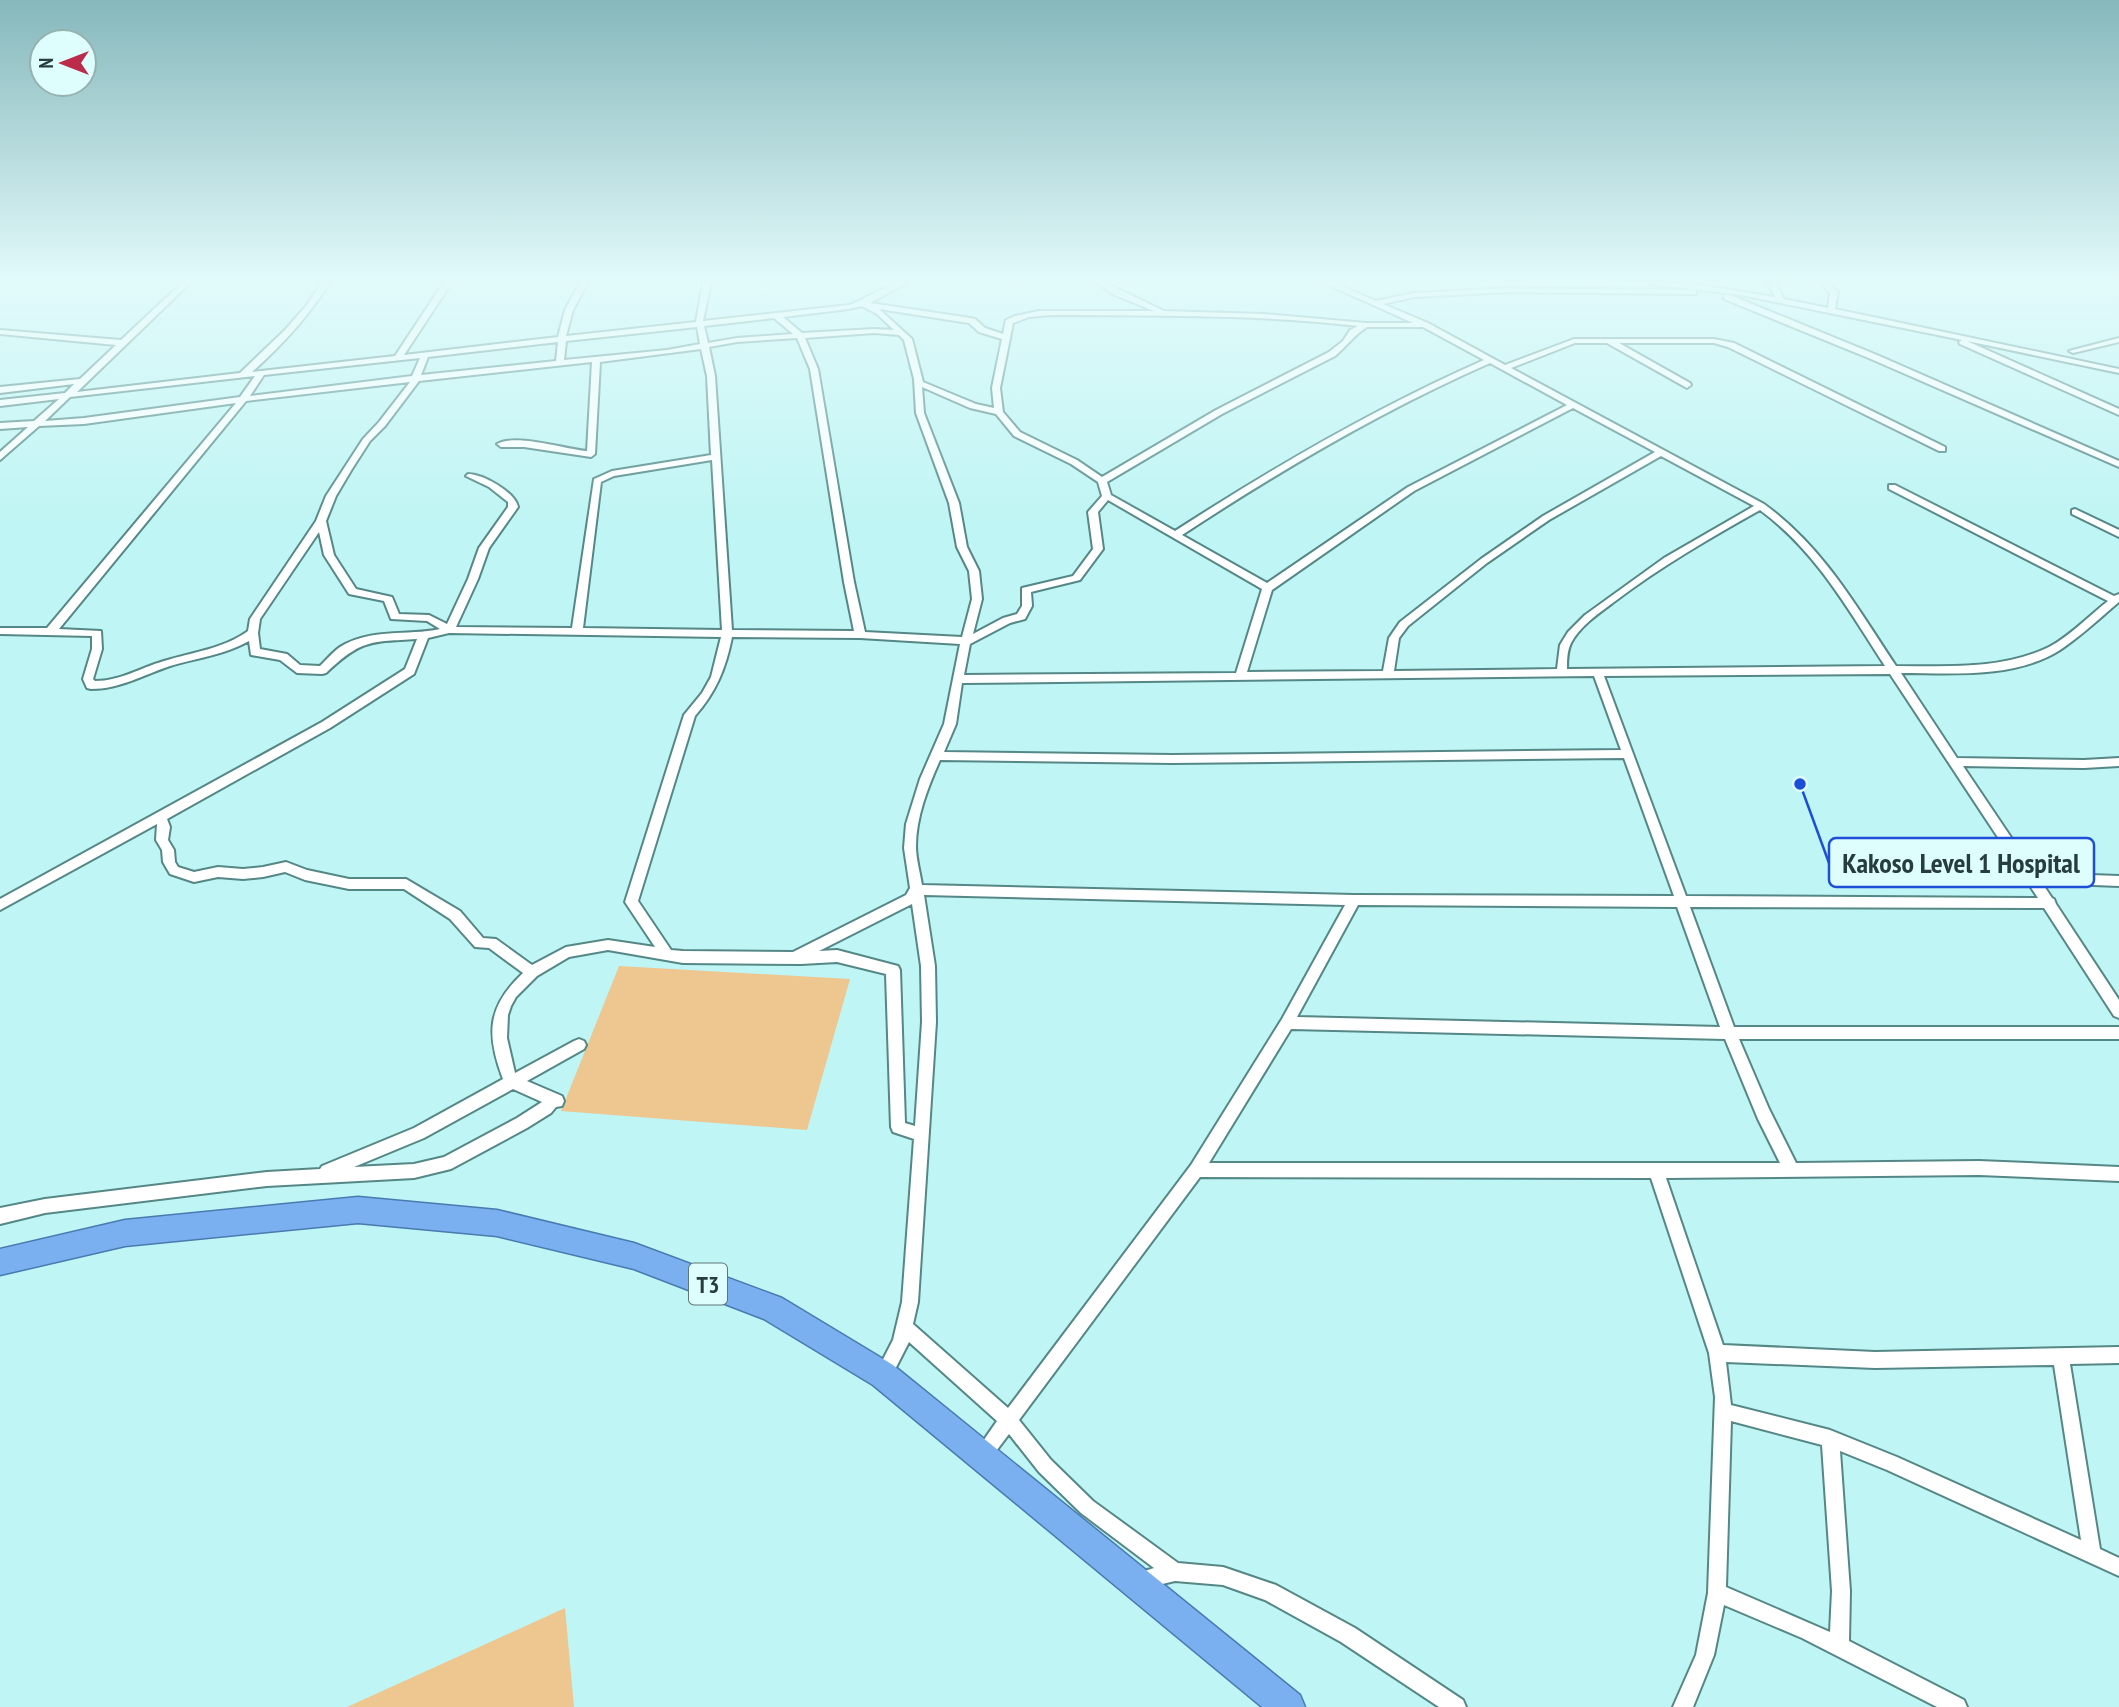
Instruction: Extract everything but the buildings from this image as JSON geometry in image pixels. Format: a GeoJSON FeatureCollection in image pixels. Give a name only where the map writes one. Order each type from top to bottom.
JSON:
{"type":"FeatureCollection","features":[{"type":"Feature","properties":{"kind":"highway","name":"T3"},"geometry":{"type":"LineString","coordinates":[[0,1262],[125,1234],[359,1210],[497,1223],[634,1255],[772,1308],[883,1375],[981,1458],[1137,1581],[1289,1707]]}},
{"type":"Feature","properties":{"kind":"street"},"geometry":{"type":"LineString","coordinates":[[0,457],[105,362]]}},
{"type":"Feature","properties":{"kind":"street"},"geometry":{"type":"LineString","coordinates":[[242,376],[257,362]]}},
{"type":"Feature","properties":{"kind":"street"},"geometry":{"type":"LineString","coordinates":[[0,402],[356,362]]}},
{"type":"Feature","properties":{"kind":"street"},"geometry":{"type":"LineString","coordinates":[[422,362],[415,380],[382,424],[367,439],[347,469],[331,496],[321,521],[255,619],[255,652],[283,657],[297,669],[322,670],[346,648],[370,638],[423,637],[449,630],[860,635],[967,641],[984,635],[1010,618],[1021,617],[1027,606],[1027,590],[1076,578],[1098,549],[1093,512],[1107,496]]}},
{"type":"Feature","properties":{"kind":"street"},"geometry":{"type":"LineString","coordinates":[[0,426],[34,425],[244,398],[572,362]]}},
{"type":"Feature","properties":{"kind":"street"},"geometry":{"type":"LineString","coordinates":[[501,444],[515,443],[591,454],[596,362]]}},
{"type":"Feature","properties":{"kind":"street"},"geometry":{"type":"LineString","coordinates":[[667,954],[631,902],[690,715],[708,696],[720,672],[727,633],[708,362]]}},
{"type":"Feature","properties":{"kind":"street"},"geometry":{"type":"LineString","coordinates":[[811,362],[860,635]]}},
{"type":"Feature","properties":{"kind":"street"},"geometry":{"type":"LineString","coordinates":[[883,1375],[905,1328],[910,1302],[929,1022],[928,966],[910,848],[912,824],[926,779],[950,724],[957,679],[977,599],[974,571],[962,547],[954,503],[920,413],[913,362]]}},
{"type":"Feature","properties":{"kind":"street"},"geometry":{"type":"LineString","coordinates":[[1000,362],[996,388],[999,412],[1017,434],[1074,462],[1102,481],[1107,496],[1267,588]]}},
{"type":"Feature","properties":{"kind":"street"},"geometry":{"type":"LineString","coordinates":[[1102,481],[1219,412],[1317,362]]}},
{"type":"Feature","properties":{"kind":"street"},"geometry":{"type":"LineString","coordinates":[[1175,535],[1265,476],[1338,433],[1398,401],[1486,362]]}},
{"type":"Feature","properties":{"kind":"street"},"geometry":{"type":"LineString","coordinates":[[1493,362],[1761,506],[1779,518],[1811,550],[2033,878],[2119,1012]]}},
{"type":"Feature","properties":{"kind":"street"},"geometry":{"type":"LineString","coordinates":[[1503,368],[1519,362]]}},
{"type":"Feature","properties":{"kind":"street"},"geometry":{"type":"LineString","coordinates":[[1646,362],[1687,385]]}},
{"type":"Feature","properties":{"kind":"street"},"geometry":{"type":"LineString","coordinates":[[1765,362],[1942,449]]}},
{"type":"Feature","properties":{"kind":"street"},"geometry":{"type":"LineString","coordinates":[[1885,362],[2119,464]]}},
{"type":"Feature","properties":{"kind":"street"},"geometry":{"type":"LineString","coordinates":[[2008,362],[2119,412]]}},
{"type":"Feature","properties":{"kind":"street"},"geometry":{"type":"LineString","coordinates":[[2077,362],[2119,371]]}},
{"type":"Feature","properties":{"kind":"street"},"geometry":{"type":"LineString","coordinates":[[51,631],[261,374]]}},
{"type":"Feature","properties":{"kind":"street"},"geometry":{"type":"LineString","coordinates":[[917,380],[963,402],[999,412]]}},
{"type":"Feature","properties":{"kind":"street"},"geometry":{"type":"LineString","coordinates":[[0,390],[84,381]]}},
{"type":"Feature","properties":{"kind":"street"},"geometry":{"type":"LineString","coordinates":[[1240,677],[1267,588],[1411,489],[1573,405]]}},
{"type":"Feature","properties":{"kind":"street"},"geometry":{"type":"LineString","coordinates":[[1388,673],[1394,638],[1404,624],[1484,561],[1546,518],[1660,453]]}},
{"type":"Feature","properties":{"kind":"street"},"geometry":{"type":"LineString","coordinates":[[577,632],[597,481],[612,474],[714,457]]}},
{"type":"Feature","properties":{"kind":"street"},"geometry":{"type":"LineString","coordinates":[[449,630],[484,548],[513,507],[512,501],[504,493],[471,476]]}},
{"type":"Feature","properties":{"kind":"street"},"geometry":{"type":"LineString","coordinates":[[957,679],[1976,668],[2023,662],[2054,648],[2117,599],[1892,487]]}},
{"type":"Feature","properties":{"kind":"street"},"geometry":{"type":"LineString","coordinates":[[1562,673],[1565,644],[1574,631],[1598,609],[1698,540],[1761,506]]}},
{"type":"Feature","properties":{"kind":"street"},"geometry":{"type":"LineString","coordinates":[[2075,512],[2119,534]]}},
{"type":"Feature","properties":{"kind":"street"},"geometry":{"type":"LineString","coordinates":[[321,521],[325,527],[329,555],[353,592],[388,598],[395,617],[429,618],[449,630]]}},
{"type":"Feature","properties":{"kind":"street"},"geometry":{"type":"LineString","coordinates":[[0,631],[97,633],[97,649],[88,680],[91,685],[100,686],[128,680],[164,664],[242,642],[253,633]]}},
{"type":"Feature","properties":{"kind":"street"},"geometry":{"type":"LineString","coordinates":[[0,905],[326,725],[410,671],[423,637]]}},
{"type":"Feature","properties":{"kind":"street"},"geometry":{"type":"LineString","coordinates":[[1598,674],[1728,1033],[1766,1123],[1792,1170]]}},
{"type":"Feature","properties":{"kind":"street"},"geometry":{"type":"LineString","coordinates":[[938,756],[1172,759],[1629,754]]}},
{"type":"Feature","properties":{"kind":"street"},"geometry":{"type":"LineString","coordinates":[[1955,762],[2119,762]]}},
{"type":"Feature","properties":{"kind":"street"},"geometry":{"type":"LineString","coordinates":[[160,817],[164,827],[162,840],[174,871],[194,877],[218,872],[263,872],[286,867],[305,875],[349,884],[406,884],[455,915],[480,943],[491,943],[532,972]]}},
{"type":"Feature","properties":{"kind":"street"},"geometry":{"type":"LineString","coordinates":[[2033,878],[2119,881]]}},
{"type":"Feature","properties":{"kind":"street"},"geometry":{"type":"LineString","coordinates":[[794,958],[910,899],[915,890]]}},
{"type":"Feature","properties":{"kind":"street"},"geometry":{"type":"LineString","coordinates":[[915,890],[1354,900],[2050,904]]}},
{"type":"Feature","properties":{"kind":"street"},"geometry":{"type":"LineString","coordinates":[[981,1458],[1196,1170],[1287,1023],[1354,900]]}},
{"type":"Feature","properties":{"kind":"street"},"geometry":{"type":"LineString","coordinates":[[0,1216],[45,1206],[317,1176],[414,1171],[446,1164],[522,1123],[555,1100],[510,1081],[504,1065],[499,1033],[507,998],[532,972],[566,953],[608,945],[667,954],[794,958],[837,956],[893,970],[898,1127],[922,1135]]}},
{"type":"Feature","properties":{"kind":"street"},"geometry":{"type":"LineString","coordinates":[[1287,1023],[1728,1033],[2119,1033]]}},
{"type":"Feature","properties":{"kind":"street"},"geometry":{"type":"LineString","coordinates":[[317,1176],[419,1133],[579,1045]]}},
{"type":"Feature","properties":{"kind":"street"},"geometry":{"type":"LineString","coordinates":[[1196,1170],[1656,1171],[1979,1168],[2119,1174]]}},
{"type":"Feature","properties":{"kind":"street"},"geometry":{"type":"LineString","coordinates":[[1656,1171],[1717,1353],[1723,1411],[1717,1593],[1705,1655],[1682,1707]]}},
{"type":"Feature","properties":{"kind":"street"},"geometry":{"type":"LineString","coordinates":[[905,1328],[1009,1420],[1045,1466],[1087,1507],[1175,1573]]}},
{"type":"Feature","properties":{"kind":"street"},"geometry":{"type":"LineString","coordinates":[[1717,1353],[1875,1360],[2119,1355]]}},
{"type":"Feature","properties":{"kind":"street"},"geometry":{"type":"LineString","coordinates":[[2061,1357],[2092,1554]]}},
{"type":"Feature","properties":{"kind":"street"},"geometry":{"type":"LineString","coordinates":[[1723,1411],[1829,1439],[1891,1463],[2119,1567]]}},
{"type":"Feature","properties":{"kind":"street"},"geometry":{"type":"LineString","coordinates":[[1829,1439],[1841,1578],[1839,1644]]}},
{"type":"Feature","properties":{"kind":"street"},"geometry":{"type":"LineString","coordinates":[[1137,1581],[1175,1573],[1223,1576],[1269,1592],[1348,1635],[1456,1707]]}},
{"type":"Feature","properties":{"kind":"street"},"geometry":{"type":"LineString","coordinates":[[1717,1593],[1839,1644],[1957,1707]]}},
{"type":"Feature","properties":{"kind":"shaded area"},"geometry":{"type":"Polygon","coordinates":[[[619,966],[850,979],[807,1130],[561,1111],[619,966]]]}},
{"type":"Feature","properties":{"kind":"shaded area"},"geometry":{"type":"Polygon","coordinates":[[[565,1608],[574,1707],[347,1707],[565,1608]]]}},
{"type":"Feature","properties":{"kind":"place","name":"Kakoso Level 1 Hospital"},"geometry":{"type":"Point","coordinates":[1800,784]}}]}
